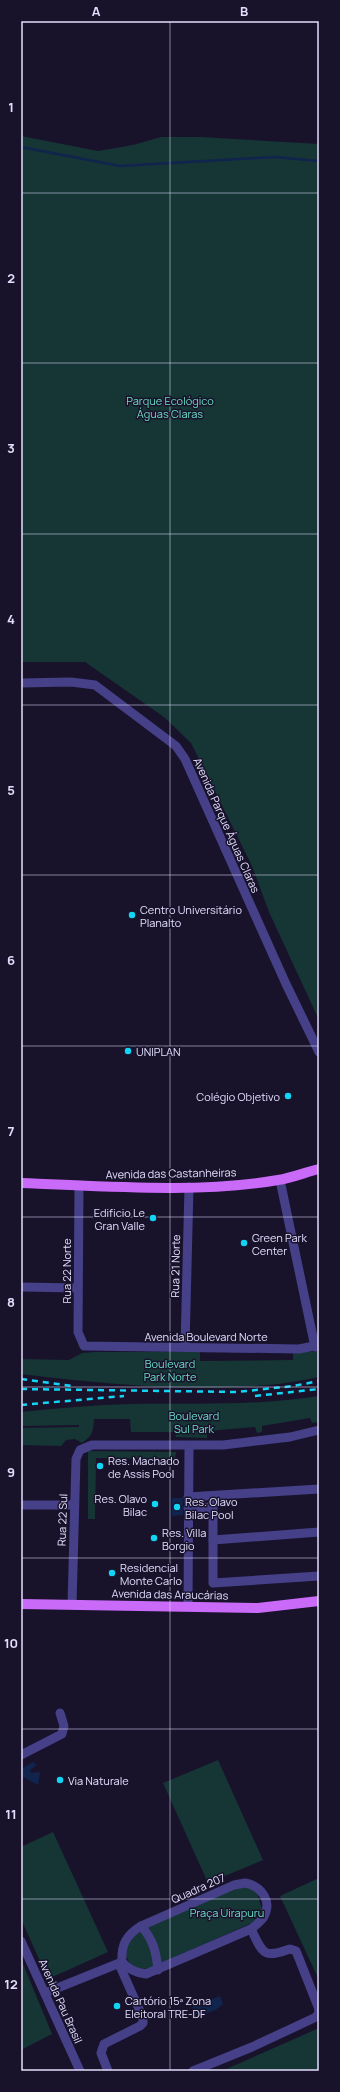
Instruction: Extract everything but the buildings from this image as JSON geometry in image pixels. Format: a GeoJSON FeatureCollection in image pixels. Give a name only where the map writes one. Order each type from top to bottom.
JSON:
{"type":"FeatureCollection","features":[{"type":"Feature","properties":{"kind":"main road","name":"Avenida das Castanheiras"},"geometry":{"type":"LineString","coordinates":[[21,1183],[79,1186],[189,1187],[236,1185],[280,1180],[319,1168]]}},
{"type":"Feature","properties":{"kind":"main road","name":"Avenida das Araucárias"},"geometry":{"type":"LineString","coordinates":[[21,1604],[258,1608],[319,1601]]}},
{"type":"Feature","properties":{"kind":"street","name":"Avenida Parque Águas Claras"},"geometry":{"type":"LineString","coordinates":[[21,683],[71,682],[95,686],[176,746],[185,760],[286,984],[319,1052]]}},
{"type":"Feature","properties":{"kind":"street"},"geometry":{"type":"LineString","coordinates":[[280,1180],[317,1346]]}},
{"type":"Feature","properties":{"kind":"street","name":"Rua 22 Norte"},"geometry":{"type":"LineString","coordinates":[[79,1186],[77,1288],[80,1339],[84,1346],[93,1347]]}},
{"type":"Feature","properties":{"kind":"street","name":"Rua 21 Norte"},"geometry":{"type":"LineString","coordinates":[[185,1347],[189,1187]]}},
{"type":"Feature","properties":{"kind":"street"},"geometry":{"type":"LineString","coordinates":[[21,1287],[77,1288]]}},
{"type":"Feature","properties":{"kind":"street","name":"Avenida Boulevard Norte"},"geometry":{"type":"LineString","coordinates":[[93,1347],[299,1348],[317,1346]]}},
{"type":"Feature","properties":{"kind":"street"},"geometry":{"type":"LineString","coordinates":[[188,1606],[189,1446],[256,1442],[319,1430]]}},
{"type":"Feature","properties":{"kind":"street","name":"Rua 22 Sul"},"geometry":{"type":"LineString","coordinates":[[72,1604],[76,1459],[80,1450],[92,1444],[189,1446]]}},
{"type":"Feature","properties":{"kind":"street"},"geometry":{"type":"LineString","coordinates":[[188,1497],[319,1489]]}},
{"type":"Feature","properties":{"kind":"street"},"geometry":{"type":"LineString","coordinates":[[213,1496],[212,1580],[214,1584],[319,1576]]}},
{"type":"Feature","properties":{"kind":"street"},"geometry":{"type":"LineString","coordinates":[[21,1505],[74,1505]]}},
{"type":"Feature","properties":{"kind":"street"},"geometry":{"type":"LineString","coordinates":[[188,1508],[213,1507]]}},
{"type":"Feature","properties":{"kind":"street"},"geometry":{"type":"LineString","coordinates":[[212,1540],[319,1532]]}},
{"type":"Feature","properties":{"kind":"street"},"geometry":{"type":"LineString","coordinates":[[21,1755],[62,1734],[64,1726],[60,1713]]}},
{"type":"Feature","properties":{"kind":"street","name":"Quadra 207"},"geometry":{"type":"LineString","coordinates":[[245,1883],[252,1884],[261,1890],[266,1899],[266,1910],[262,1919],[251,1929],[146,1974],[138,1973],[120,1963],[124,1943],[131,1932],[141,1926],[234,1885],[245,1883]]}},
{"type":"Feature","properties":{"kind":"street"},"geometry":{"type":"LineString","coordinates":[[141,1926],[149,1935],[154,1946],[158,1970]]}},
{"type":"Feature","properties":{"kind":"street"},"geometry":{"type":"LineString","coordinates":[[193,2071],[252,2048],[314,2018],[318,2014],[319,2010],[296,1951],[290,1949],[274,1955],[267,1954],[262,1951],[251,1929]]}},
{"type":"Feature","properties":{"kind":"street","name":"Avenida Pau Brasil"},"geometry":{"type":"LineString","coordinates":[[21,1941],[80,2071]]}},
{"type":"Feature","properties":{"kind":"street"},"geometry":{"type":"LineString","coordinates":[[45,1993],[120,1963],[143,2018],[143,2023],[140,2026],[104,2044],[101,2053],[108,2071]]}},
{"type":"Feature","properties":{"kind":"green space","name":"Parque Ecológico Águas Claras"},"geometry":{"type":"Polygon","coordinates":[[[21,136],[98,151],[133,145],[161,137],[201,137],[319,144],[319,1020],[269,912],[252,866],[191,743],[164,717],[85,662],[21,662],[21,136]]]}},
{"type":"Feature","properties":{"kind":"green space","name":"Boulevard Park Norte"},"geometry":{"type":"Polygon","coordinates":[[[319,1351],[319,1377],[268,1385],[206,1388],[144,1386],[21,1374],[21,1359],[69,1360],[82,1353],[200,1352],[200,1361],[293,1360],[293,1353],[319,1351]]]}},
{"type":"Feature","properties":{"kind":"green space","name":"Boulevard Sul Park"},"geometry":{"type":"Polygon","coordinates":[[[319,1396],[319,1422],[312,1423],[310,1418],[262,1426],[262,1432],[257,1433],[255,1427],[207,1431],[207,1438],[176,1437],[175,1432],[131,1432],[130,1419],[94,1419],[92,1433],[82,1443],[75,1439],[66,1440],[61,1446],[21,1445],[21,1428],[79,1427],[79,1425],[21,1426],[21,1412],[116,1404],[248,1403],[319,1396]]]}},
{"type":"Feature","properties":{"kind":"green space"},"geometry":{"type":"Polygon","coordinates":[[[88,1451],[176,1452],[175,1459],[96,1458],[95,1519],[88,1519],[88,1451]]]}},
{"type":"Feature","properties":{"kind":"green space"},"geometry":{"type":"Polygon","coordinates":[[[218,1760],[263,1860],[208,1883],[163,1783],[218,1760]]]}},
{"type":"Feature","properties":{"kind":"green space"},"geometry":{"type":"Polygon","coordinates":[[[53,1832],[108,1952],[48,1979],[21,1919],[21,1847],[53,1832]]]}},
{"type":"Feature","properties":{"kind":"green space"},"geometry":{"type":"Polygon","coordinates":[[[319,1878],[319,1980],[280,1896],[319,1878]]]}},
{"type":"Feature","properties":{"kind":"green space","name":"Praça Uirapuru"},"geometry":{"type":"Polygon","coordinates":[[[241,1885],[256,1890],[262,1909],[254,1922],[150,1968],[143,1969],[131,1966],[124,1952],[135,1932],[241,1885]]]}},
{"type":"Feature","properties":{"kind":"green space"},"geometry":{"type":"Polygon","coordinates":[[[21,1959],[52,2034],[21,2050],[21,1959]]]}},
{"type":"Feature","properties":{"kind":"green space"},"geometry":{"type":"Polygon","coordinates":[[[319,2028],[319,2071],[222,2071],[319,2028]]]}},
{"type":"Feature","properties":{"kind":"water","name":"Res. Olavo Bilac Pool"},"geometry":{"type":"Polygon","coordinates":[[[172,1498],[183,1498],[183,1515],[172,1516],[172,1498]]]}},
{"type":"Feature","properties":{"kind":"water"},"geometry":{"type":"Polygon","coordinates":[[[33,1762],[37,1765],[30,1770],[31,1773],[40,1773],[38,1785],[21,1776],[21,1769],[33,1762]]]}},
{"type":"Feature","properties":{"kind":"water"},"geometry":{"type":"Polygon","coordinates":[[[220,1996],[223,2004],[220,2007],[203,2014],[195,2014],[192,2007],[220,1996]]]}},
{"type":"Feature","properties":{"kind":"waterway"},"geometry":{"type":"LineString","coordinates":[[21,147],[120,166],[274,157],[319,161]]}},
{"type":"Feature","properties":{"kind":"railway"},"geometry":{"type":"LineString","coordinates":[[21,1379],[72,1386]]}},
{"type":"Feature","properties":{"kind":"railway"},"geometry":{"type":"LineString","coordinates":[[21,1389],[237,1392],[293,1386],[319,1381]]}},
{"type":"Feature","properties":{"kind":"railway"},"geometry":{"type":"LineString","coordinates":[[255,1396],[319,1389]]}},
{"type":"Feature","properties":{"kind":"railway"},"geometry":{"type":"LineString","coordinates":[[21,1405],[124,1396]]}},
{"type":"Feature","properties":{"kind":"place","name":"Centro Universitário Planalto"},"geometry":{"type":"Point","coordinates":[132,915]}},
{"type":"Feature","properties":{"kind":"place","name":"UNIPLAN"},"geometry":{"type":"Point","coordinates":[128,1051]}},
{"type":"Feature","properties":{"kind":"place","name":"Colégio Objetivo"},"geometry":{"type":"Point","coordinates":[288,1096]}},
{"type":"Feature","properties":{"kind":"place","name":"Edificio Le Gran Valle"},"geometry":{"type":"Point","coordinates":[153,1218]}},
{"type":"Feature","properties":{"kind":"place","name":"Green Park Center"},"geometry":{"type":"Point","coordinates":[244,1243]}},
{"type":"Feature","properties":{"kind":"place","name":"Res. Machado de Assis Pool"},"geometry":{"type":"Point","coordinates":[100,1466]}},
{"type":"Feature","properties":{"kind":"place","name":"Res. OIavo Bilac"},"geometry":{"type":"Point","coordinates":[155,1504]}},
{"type":"Feature","properties":{"kind":"place","name":"Res. Olavo Bilac Pool"},"geometry":{"type":"Point","coordinates":[177,1507]}},
{"type":"Feature","properties":{"kind":"place","name":"Res. Villa Borgio"},"geometry":{"type":"Point","coordinates":[154,1538]}},
{"type":"Feature","properties":{"kind":"place","name":"Residencial Monte Carlo"},"geometry":{"type":"Point","coordinates":[112,1573]}},
{"type":"Feature","properties":{"kind":"place","name":"Via Naturale"},"geometry":{"type":"Point","coordinates":[60,1780]}},
{"type":"Feature","properties":{"kind":"place","name":"Cartório 15ª Zona Eleitoral TRE-DF"},"geometry":{"type":"Point","coordinates":[117,2006]}}]}
